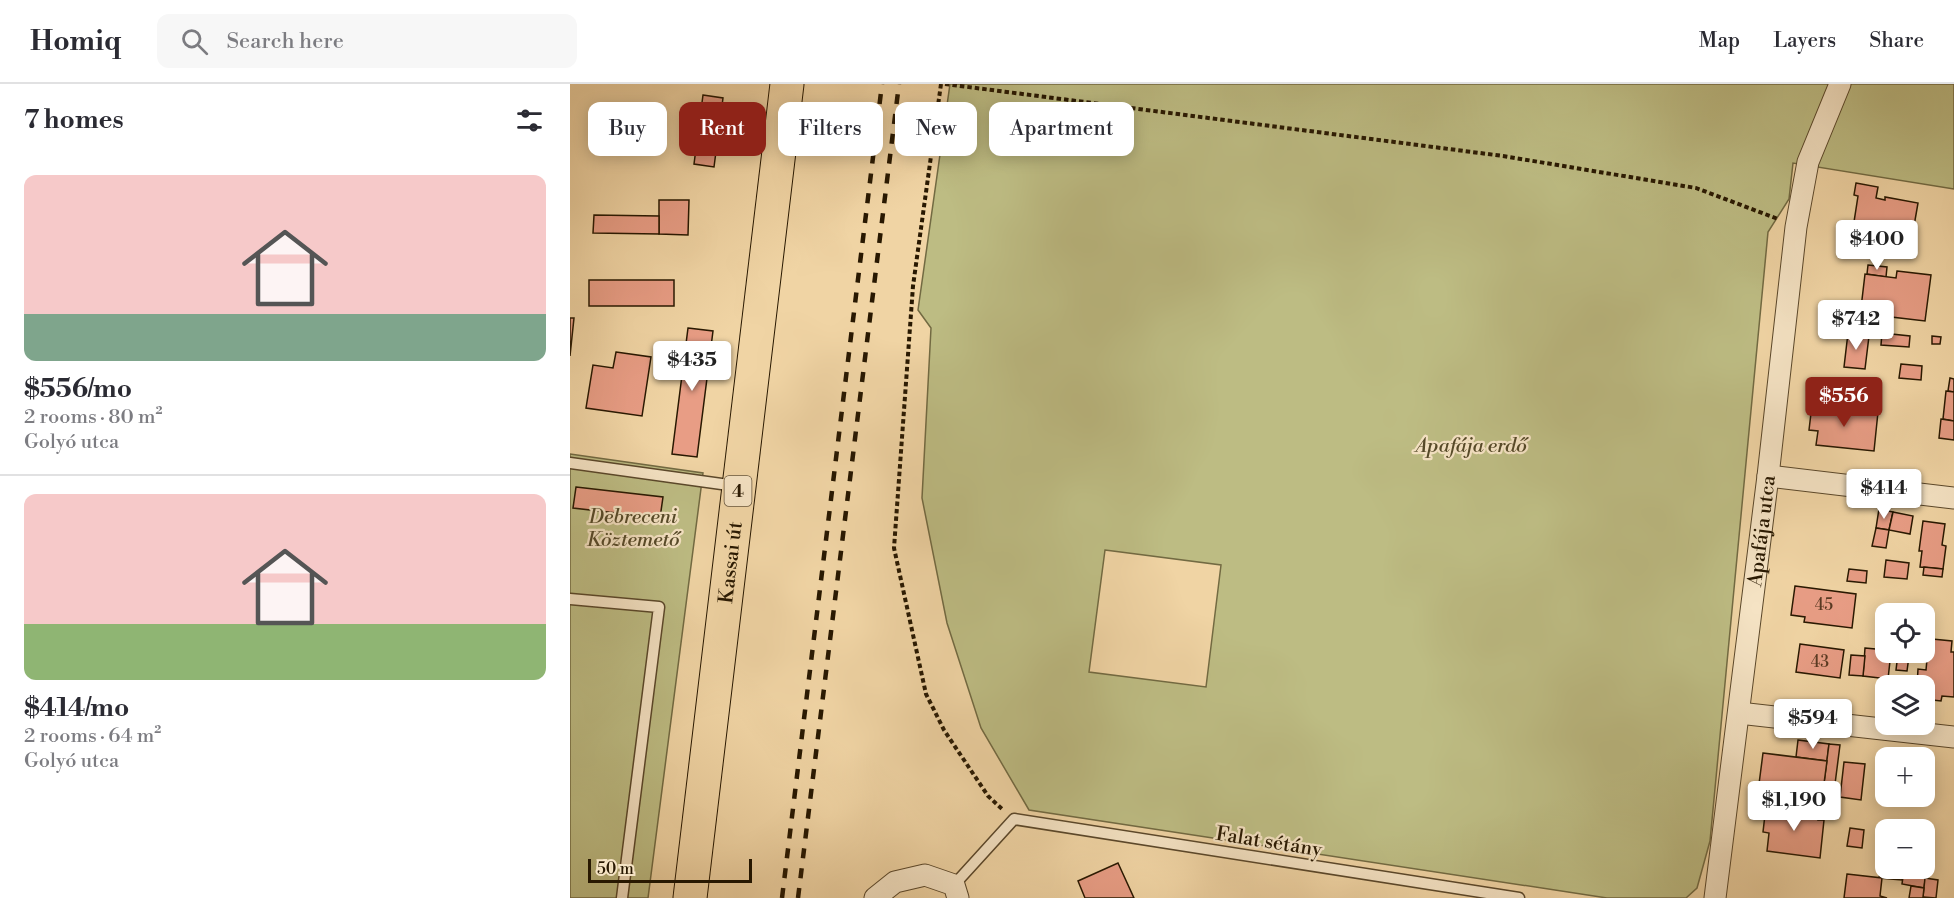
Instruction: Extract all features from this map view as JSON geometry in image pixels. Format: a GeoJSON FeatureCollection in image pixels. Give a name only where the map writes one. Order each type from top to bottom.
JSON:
{"type":"FeatureCollection","features":[{"type":"Feature","properties":{"kind":"main road","name":"Kassai út"},"geometry":{"type":"LineString","coordinates":[[690,898],[787,84]]}},
{"type":"Feature","properties":{"kind":"street","name":"Apafája utca"},"geometry":{"type":"LineString","coordinates":[[1715,898],[1768,476],[1796,227],[1808,162],[1840,84]]}},
{"type":"Feature","properties":{"kind":"street"},"geometry":{"type":"LineString","coordinates":[[1768,476],[1954,498]]}},
{"type":"Feature","properties":{"kind":"street"},"geometry":{"type":"LineString","coordinates":[[1739,713],[1954,737]]}},
{"type":"Feature","properties":{"kind":"street"},"geometry":{"type":"LineString","coordinates":[[875,898],[896,882],[925,876],[956,892]]}},
{"type":"Feature","properties":{"kind":"lane"},"geometry":{"type":"LineString","coordinates":[[570,463],[739,486]]}},
{"type":"Feature","properties":{"kind":"lane"},"geometry":{"type":"LineString","coordinates":[[570,599],[659,607],[622,898]]}},
{"type":"Feature","properties":{"kind":"lane"},"geometry":{"type":"LineString","coordinates":[[956,892],[1014,819]]}},
{"type":"Feature","properties":{"kind":"lane","name":"Falat sétány"},"geometry":{"type":"LineString","coordinates":[[1014,819],[1519,898]]}},
{"type":"Feature","properties":{"kind":"path"},"geometry":{"type":"LineString","coordinates":[[1014,819],[988,796],[944,730],[926,694],[894,548],[914,286],[943,84],[1503,156],[1696,188],[1796,227]]}},
{"type":"Feature","properties":{"kind":"green space","name":"Apafája erdő"},"geometry":{"type":"Polygon","coordinates":[[[950,84],[1954,84],[1954,189],[1793,163],[1789,199],[1768,232],[1710,841],[1697,888],[1686,898],[1607,898],[1029,810],[981,728],[947,623],[922,498],[931,328],[918,310],[940,156],[977,156],[977,102],[947,102],[950,84]],[[1105,550],[1089,672],[1206,687],[1221,565],[1105,550]]]}},
{"type":"Feature","properties":{"kind":"green space","name":"Debreceni Köztemető"},"geometry":{"type":"Polygon","coordinates":[[[570,454],[703,473],[648,898],[570,898],[570,454]]]}},
{"type":"Feature","properties":{"kind":"building"},"geometry":{"type":"Polygon","coordinates":[[[703,95],[723,98],[722,102],[702,102],[703,95]]]}},
{"type":"Feature","properties":{"kind":"building"},"geometry":{"type":"Polygon","coordinates":[[[695,156],[715,156],[714,167],[694,164],[695,156]]]}},
{"type":"Feature","properties":{"kind":"building"},"geometry":{"type":"Polygon","coordinates":[[[1856,183],[1878,187],[1876,198],[1885,200],[1885,197],[1918,203],[1913,232],[1854,222],[1858,196],[1854,195],[1856,183]]]}},
{"type":"Feature","properties":{"kind":"building"},"geometry":{"type":"Polygon","coordinates":[[[659,200],[689,200],[688,235],[659,234],[659,200]]]}},
{"type":"Feature","properties":{"kind":"building"},"geometry":{"type":"Polygon","coordinates":[[[594,215],[659,216],[659,234],[593,233],[594,215]]]}},
{"type":"Feature","properties":{"kind":"building"},"geometry":{"type":"Polygon","coordinates":[[[1863,223],[1882,227],[1879,240],[1860,237],[1863,223]]]}},
{"type":"Feature","properties":{"kind":"building"},"geometry":{"type":"Polygon","coordinates":[[[1868,265],[1887,267],[1886,277],[1867,274],[1868,265]]]}},
{"type":"Feature","properties":{"kind":"building"},"geometry":{"type":"Polygon","coordinates":[[[1897,271],[1931,275],[1925,321],[1883,316],[1884,311],[1861,308],[1865,274],[1896,278],[1897,271]]]}},
{"type":"Feature","properties":{"kind":"building"},"geometry":{"type":"Polygon","coordinates":[[[589,280],[674,280],[674,306],[589,306],[589,280]]]}},
{"type":"Feature","properties":{"kind":"building"},"geometry":{"type":"Polygon","coordinates":[[[570,318],[574,318],[570,356],[570,318]]]}},
{"type":"Feature","properties":{"kind":"building"},"geometry":{"type":"Polygon","coordinates":[[[688,328],[713,331],[697,457],[672,454],[688,328]]]}},
{"type":"Feature","properties":{"kind":"building"},"geometry":{"type":"Polygon","coordinates":[[[1848,333],[1869,336],[1865,369],[1844,367],[1848,333]]]}},
{"type":"Feature","properties":{"kind":"building"},"geometry":{"type":"Polygon","coordinates":[[[1882,333],[1910,336],[1909,347],[1881,345],[1882,333]]]}},
{"type":"Feature","properties":{"kind":"building"},"geometry":{"type":"Polygon","coordinates":[[[1932,336],[1941,337],[1940,344],[1932,344],[1932,336]]]}},
{"type":"Feature","properties":{"kind":"building"},"geometry":{"type":"Polygon","coordinates":[[[616,352],[651,357],[642,416],[586,408],[593,365],[613,368],[616,352]]]}},
{"type":"Feature","properties":{"kind":"building"},"geometry":{"type":"Polygon","coordinates":[[[1901,364],[1922,366],[1921,380],[1899,378],[1901,364]]]}},
{"type":"Feature","properties":{"kind":"building"},"geometry":{"type":"Polygon","coordinates":[[[1950,378],[1954,379],[1954,392],[1948,391],[1950,378]]]}},
{"type":"Feature","properties":{"kind":"building"},"geometry":{"type":"Polygon","coordinates":[[[1946,391],[1954,392],[1954,421],[1943,419],[1946,391]]]}},
{"type":"Feature","properties":{"kind":"building"},"geometry":{"type":"Polygon","coordinates":[[[1812,405],[1878,412],[1874,451],[1816,445],[1818,431],[1809,430],[1812,405]]]}},
{"type":"Feature","properties":{"kind":"building"},"geometry":{"type":"Polygon","coordinates":[[[1941,419],[1954,421],[1954,440],[1939,438],[1941,419]]]}},
{"type":"Feature","properties":{"kind":"building"},"geometry":{"type":"Polygon","coordinates":[[[576,487],[663,497],[660,518],[573,508],[576,487]]]}},
{"type":"Feature","properties":{"kind":"building"},"geometry":{"type":"Polygon","coordinates":[[[1879,509],[1893,512],[1889,530],[1876,528],[1879,509]]]}},
{"type":"Feature","properties":{"kind":"building"},"geometry":{"type":"Polygon","coordinates":[[[1893,512],[1913,516],[1910,534],[1889,530],[1893,512]]]}},
{"type":"Feature","properties":{"kind":"building"},"geometry":{"type":"Polygon","coordinates":[[[1923,521],[1945,524],[1942,545],[1946,546],[1943,569],[1920,567],[1922,551],[1919,551],[1923,521]]]}},
{"type":"Feature","properties":{"kind":"building"},"geometry":{"type":"Polygon","coordinates":[[[1876,528],[1889,530],[1886,548],[1872,546],[1876,528]]]}},
{"type":"Feature","properties":{"kind":"building"},"geometry":{"type":"Polygon","coordinates":[[[1886,560],[1909,563],[1907,579],[1884,577],[1886,560]]]}},
{"type":"Feature","properties":{"kind":"building"},"geometry":{"type":"Polygon","coordinates":[[[1924,567],[1943,569],[1942,577],[1923,575],[1924,567]]]}},
{"type":"Feature","properties":{"kind":"building"},"geometry":{"type":"Polygon","coordinates":[[[1849,569],[1867,571],[1866,583],[1847,581],[1849,569]]]}},
{"type":"Feature","properties":{"kind":"building"},"geometry":{"type":"Polygon","coordinates":[[[1795,586],[1856,594],[1852,628],[1804,622],[1805,617],[1791,615],[1795,586]]]}},
{"type":"Feature","properties":{"kind":"building"},"geometry":{"type":"Polygon","coordinates":[[[1935,639],[1952,641],[1954,697],[1942,696],[1941,701],[1935,700],[1935,675],[1918,675],[1918,669],[1926,670],[1927,663],[1935,663],[1935,639]]]}},
{"type":"Feature","properties":{"kind":"building"},"geometry":{"type":"Polygon","coordinates":[[[1800,644],[1844,650],[1840,678],[1796,672],[1800,644]]]}},
{"type":"Feature","properties":{"kind":"building"},"geometry":{"type":"Polygon","coordinates":[[[1865,648],[1875,649],[1875,663],[1890,663],[1888,675],[1875,675],[1875,677],[1863,676],[1865,648]]]}},
{"type":"Feature","properties":{"kind":"building"},"geometry":{"type":"Polygon","coordinates":[[[1851,655],[1865,656],[1863,676],[1849,675],[1851,655]]]}},
{"type":"Feature","properties":{"kind":"building"},"geometry":{"type":"Polygon","coordinates":[[[1897,663],[1908,663],[1907,671],[1896,670],[1897,663]]]}},
{"type":"Feature","properties":{"kind":"building"},"geometry":{"type":"Polygon","coordinates":[[[1798,740],[1829,744],[1827,761],[1796,757],[1798,740]]]}},
{"type":"Feature","properties":{"kind":"building"},"geometry":{"type":"Polygon","coordinates":[[[1829,744],[1840,745],[1835,784],[1824,783],[1829,744]]]}},
{"type":"Feature","properties":{"kind":"building"},"geometry":{"type":"Polygon","coordinates":[[[1763,753],[1827,761],[1823,791],[1759,784],[1763,753]]]}},
{"type":"Feature","properties":{"kind":"building"},"geometry":{"type":"Polygon","coordinates":[[[1844,762],[1865,764],[1861,800],[1840,797],[1844,762]]]}},
{"type":"Feature","properties":{"kind":"building"},"geometry":{"type":"Polygon","coordinates":[[[1766,806],[1819,812],[1818,820],[1824,820],[1820,858],[1767,851],[1769,833],[1763,832],[1766,806]]]}},
{"type":"Feature","properties":{"kind":"building"},"geometry":{"type":"Polygon","coordinates":[[[1850,828],[1864,830],[1862,848],[1847,846],[1850,828]]]}},
{"type":"Feature","properties":{"kind":"building"},"geometry":{"type":"Polygon","coordinates":[[[1118,863],[1134,898],[1085,898],[1078,881],[1118,863]]]}},
{"type":"Feature","properties":{"kind":"building"},"geometry":{"type":"Polygon","coordinates":[[[1847,874],[1882,879],[1880,896],[1887,898],[1844,898],[1847,874]]]}},
{"type":"Feature","properties":{"kind":"building"},"geometry":{"type":"Polygon","coordinates":[[[1903,879],[1925,879],[1924,888],[1902,884],[1903,879]]]}},
{"type":"Feature","properties":{"kind":"building"},"geometry":{"type":"Polygon","coordinates":[[[1925,879],[1938,880],[1936,898],[1923,897],[1925,879]]]}},
{"type":"Feature","properties":{"kind":"building"},"geometry":{"type":"Polygon","coordinates":[[[1911,886],[1924,888],[1923,897],[1927,898],[1909,898],[1911,886]]]}},
{"type":"Feature","properties":{"kind":"railway"},"geometry":{"type":"LineString","coordinates":[[782,898],[882,84]]}},
{"type":"Feature","properties":{"kind":"railway"},"geometry":{"type":"LineString","coordinates":[[798,898],[899,84]]}}]}
